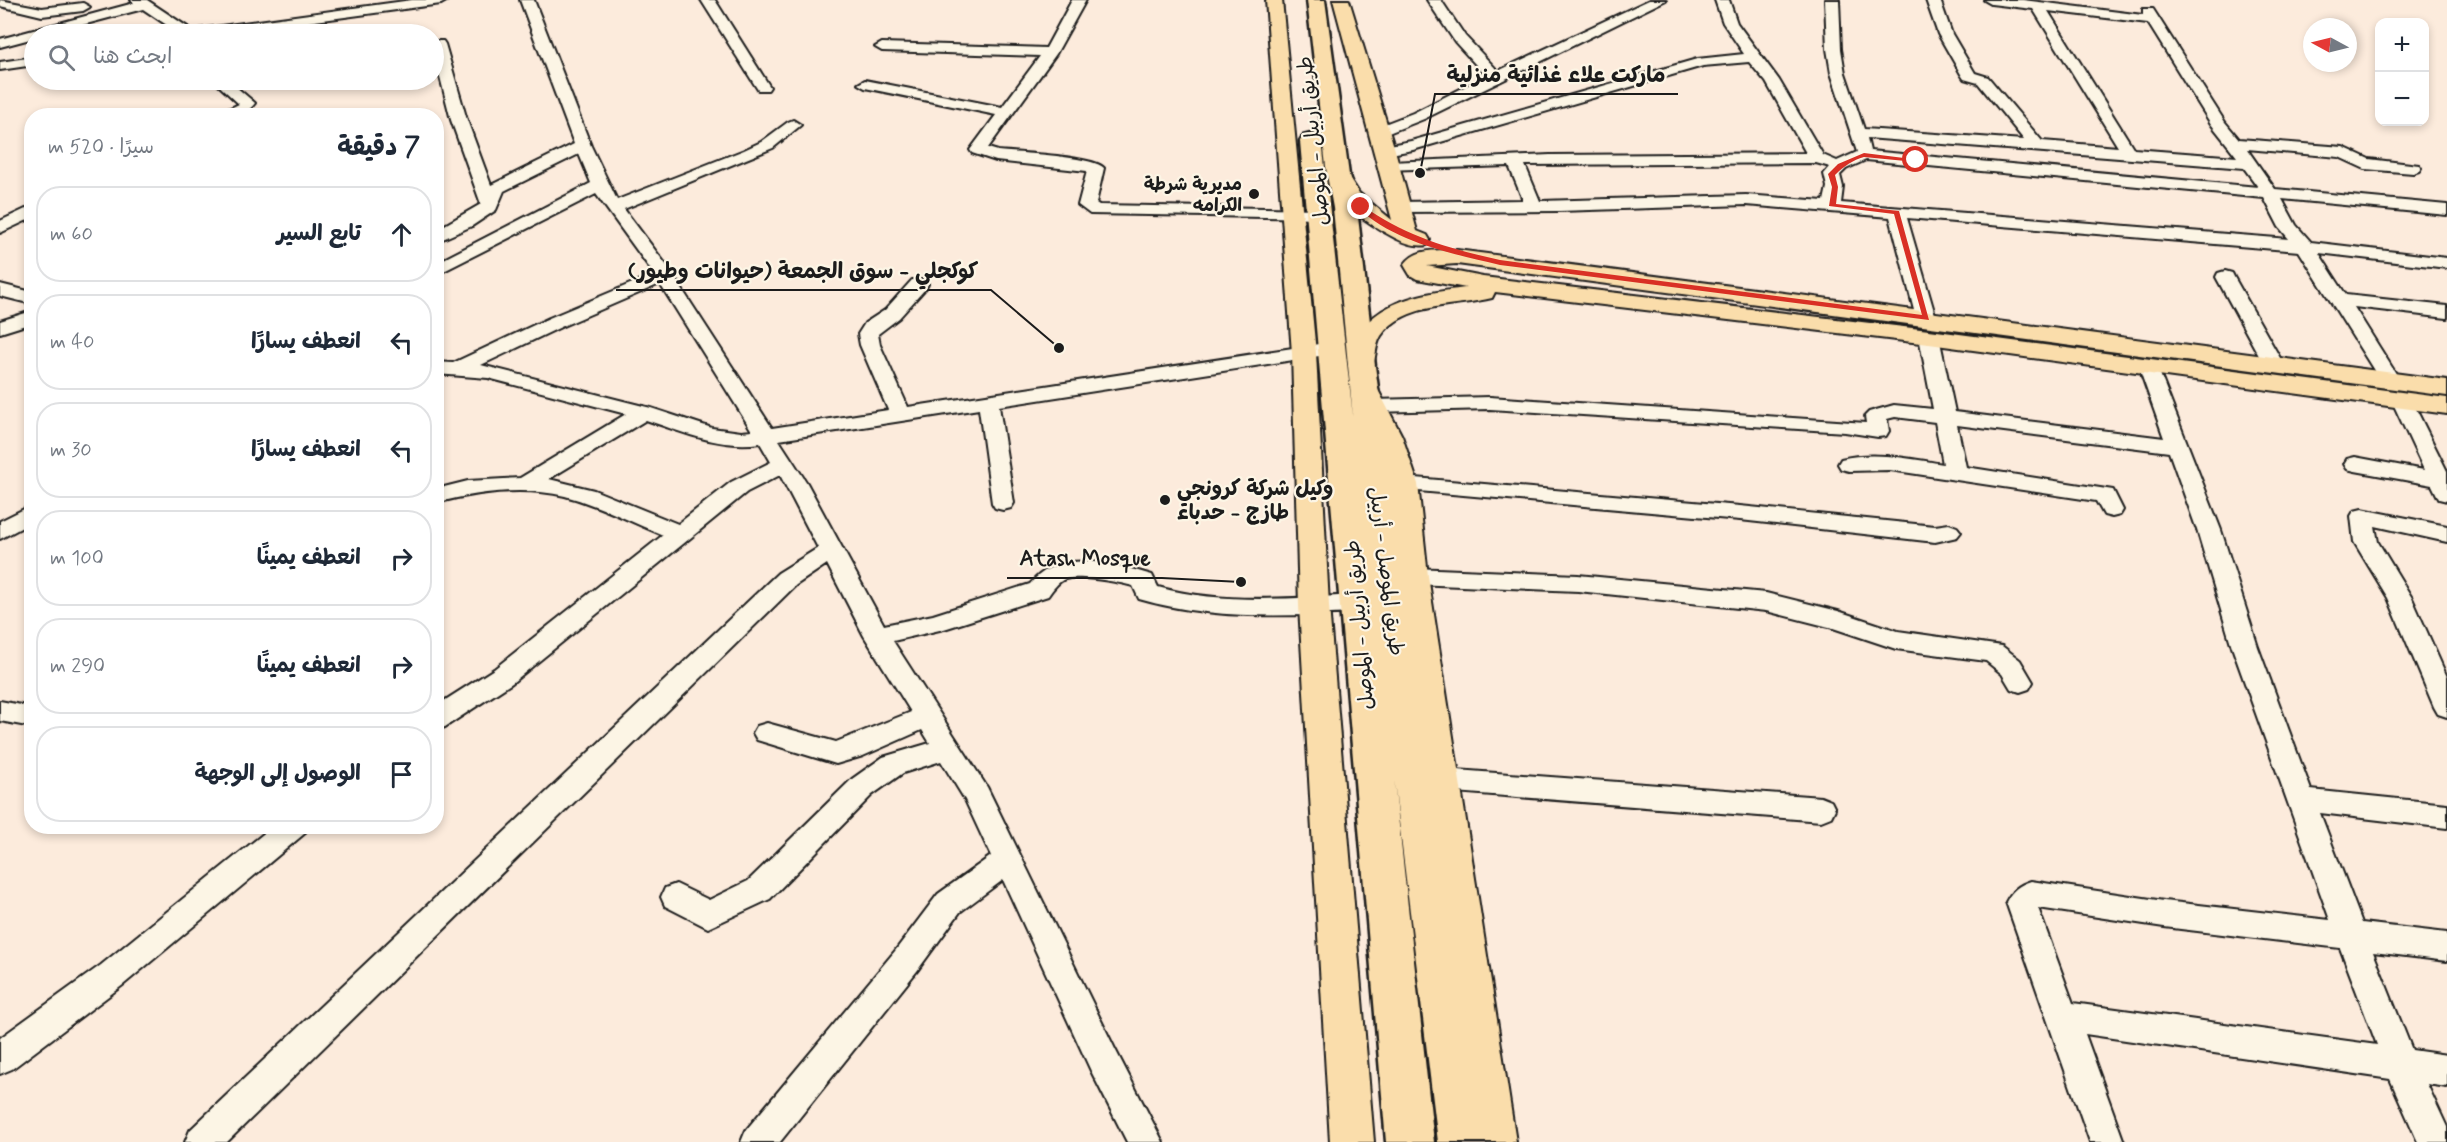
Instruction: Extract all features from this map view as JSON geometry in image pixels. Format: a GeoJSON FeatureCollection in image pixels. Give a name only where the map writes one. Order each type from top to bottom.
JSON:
{"type":"FeatureCollection","features":[{"type":"Feature","properties":{"kind":"highway","name":"طريق أربيل - الموصل"},"geometry":{"type":"LineString","coordinates":[[1298,0],[1303,56]]}},
{"type":"Feature","properties":{"kind":"highway","name":"طريق الموصل - أربيل"},"geometry":{"type":"LineString","coordinates":[[1316,0],[1338,175],[1345,208],[1347,372],[1462,1142]]}},
{"type":"Feature","properties":{"kind":"highway","name":"طريق أربيل - الموصل"},"geometry":{"type":"LineString","coordinates":[[1309,123],[1305,215],[1347,372],[1334,393],[1347,489],[1410,1142]]}},
{"type":"Feature","properties":{"kind":"main road"},"geometry":{"type":"LineString","coordinates":[[1274,0],[1283,89],[1305,215]]}},
{"type":"Feature","properties":{"kind":"main road"},"geometry":{"type":"LineString","coordinates":[[1341,0],[1388,158],[1407,236]]}},
{"type":"Feature","properties":{"kind":"main road"},"geometry":{"type":"LineString","coordinates":[[1338,175],[1348,193],[1361,207],[1381,222],[1407,236],[1456,252],[1500,262]]}},
{"type":"Feature","properties":{"kind":"main road"},"geometry":{"type":"LineString","coordinates":[[2447,388],[2395,390],[2148,365],[1928,328],[1500,262],[1432,256],[1423,258],[1415,265],[1418,270],[1434,276],[1536,291],[1928,328],[2274,365],[2395,390],[2447,406]]}},
{"type":"Feature","properties":{"kind":"main road"},"geometry":{"type":"LineString","coordinates":[[1352,1142],[1314,606],[1347,372],[1370,334],[1391,316],[1404,309],[1472,294],[1536,291]]}},
{"type":"Feature","properties":{"kind":"main road"},"geometry":{"type":"LineString","coordinates":[[1347,372],[1389,436],[1404,484],[1413,576],[1494,1142]]}},
{"type":"Feature","properties":{"kind":"street"},"geometry":{"type":"LineString","coordinates":[[0,2],[49,12],[127,0]]}},
{"type":"Feature","properties":{"kind":"street"},"geometry":{"type":"LineString","coordinates":[[264,24],[441,0]]}},
{"type":"Feature","properties":{"kind":"street"},"geometry":{"type":"LineString","coordinates":[[527,0],[583,146],[601,185],[614,207],[664,276],[784,464],[877,636],[977,795],[1139,1139]]}},
{"type":"Feature","properties":{"kind":"street"},"geometry":{"type":"LineString","coordinates":[[708,0],[764,87]]}},
{"type":"Feature","properties":{"kind":"street"},"geometry":{"type":"LineString","coordinates":[[1079,0],[1050,52],[978,150],[996,156],[1083,164],[1096,168],[1087,205],[1096,210],[1305,215]]}},
{"type":"Feature","properties":{"kind":"street"},"geometry":{"type":"LineString","coordinates":[[1434,0],[1460,39],[1495,77]]}},
{"type":"Feature","properties":{"kind":"street"},"geometry":{"type":"LineString","coordinates":[[1380,131],[1400,125],[1495,77],[1578,41],[1659,0]]}},
{"type":"Feature","properties":{"kind":"street"},"geometry":{"type":"LineString","coordinates":[[1722,0],[1730,23],[1772,80],[1817,158]]}},
{"type":"Feature","properties":{"kind":"street"},"geometry":{"type":"LineString","coordinates":[[1832,0],[1834,49],[1838,74],[1864,155]]}},
{"type":"Feature","properties":{"kind":"street"},"geometry":{"type":"LineString","coordinates":[[1933,0],[1946,34],[1970,76],[1983,80],[2037,146]]}},
{"type":"Feature","properties":{"kind":"street"},"geometry":{"type":"LineString","coordinates":[[1991,0],[2108,15],[2151,16],[2219,124],[2270,193],[2288,227],[2305,246],[2340,300],[2395,390],[2444,487]]}},
{"type":"Feature","properties":{"kind":"street"},"geometry":{"type":"LineString","coordinates":[[2088,0],[2108,15]]}},
{"type":"Feature","properties":{"kind":"street"},"geometry":{"type":"LineString","coordinates":[[324,1],[324,16]]}},
{"type":"Feature","properties":{"kind":"street"},"geometry":{"type":"LineString","coordinates":[[67,24],[141,3],[174,24]]}},
{"type":"Feature","properties":{"kind":"street"},"geometry":{"type":"LineString","coordinates":[[2038,6],[2129,153]]}},
{"type":"Feature","properties":{"kind":"street"},"geometry":{"type":"LineString","coordinates":[[0,43],[24,36]]}},
{"type":"Feature","properties":{"kind":"street"},"geometry":{"type":"LineString","coordinates":[[882,46],[1050,52]]}},
{"type":"Feature","properties":{"kind":"street"},"geometry":{"type":"LineString","coordinates":[[1388,158],[1413,145],[1702,62],[1753,57]]}},
{"type":"Feature","properties":{"kind":"street"},"geometry":{"type":"LineString","coordinates":[[0,66],[24,62]]}},
{"type":"Feature","properties":{"kind":"street"},"geometry":{"type":"LineString","coordinates":[[444,66],[459,120],[490,206]]}},
{"type":"Feature","properties":{"kind":"street"},"geometry":{"type":"LineString","coordinates":[[865,84],[1006,112]]}},
{"type":"Feature","properties":{"kind":"street"},"geometry":{"type":"LineString","coordinates":[[232,90],[247,103],[241,108]]}},
{"type":"Feature","properties":{"kind":"street"},"geometry":{"type":"LineString","coordinates":[[614,207],[750,153],[767,145],[794,125]]}},
{"type":"Feature","properties":{"kind":"street"},"geometry":{"type":"LineString","coordinates":[[1858,133],[2249,163]]}},
{"type":"Feature","properties":{"kind":"street"},"geometry":{"type":"LineString","coordinates":[[2234,143],[2343,152],[2365,164],[2413,168]]}},
{"type":"Feature","properties":{"kind":"street"},"geometry":{"type":"LineString","coordinates":[[444,233],[490,206],[497,188],[583,146]]}},
{"type":"Feature","properties":{"kind":"street"},"geometry":{"type":"LineString","coordinates":[[1832,206],[1835,187],[1832,174],[1840,166],[1864,155],[2447,210]]}},
{"type":"Feature","properties":{"kind":"street"},"geometry":{"type":"LineString","coordinates":[[1388,158],[1515,161],[1697,157],[1817,158],[1840,166]]}},
{"type":"Feature","properties":{"kind":"street"},"geometry":{"type":"LineString","coordinates":[[1515,161],[1534,206]]}},
{"type":"Feature","properties":{"kind":"street"},"geometry":{"type":"LineString","coordinates":[[444,266],[601,185]]}},
{"type":"Feature","properties":{"kind":"street"},"geometry":{"type":"LineString","coordinates":[[1400,207],[1746,200],[2305,246],[2447,263]]}},
{"type":"Feature","properties":{"kind":"street"},"geometry":{"type":"LineString","coordinates":[[1897,212],[1928,328],[1956,472]]}},
{"type":"Feature","properties":{"kind":"street"},"geometry":{"type":"LineString","coordinates":[[0,228],[24,215]]}},
{"type":"Feature","properties":{"kind":"street"},"geometry":{"type":"LineString","coordinates":[[445,370],[664,276]]}},
{"type":"Feature","properties":{"kind":"street"},"geometry":{"type":"LineString","coordinates":[[2225,277],[2274,365]]}},
{"type":"Feature","properties":{"kind":"street"},"geometry":{"type":"LineString","coordinates":[[901,415],[870,345],[868,334],[872,327],[892,314],[919,284]]}},
{"type":"Feature","properties":{"kind":"street"},"geometry":{"type":"LineString","coordinates":[[0,290],[24,296]]}},
{"type":"Feature","properties":{"kind":"street"},"geometry":{"type":"LineString","coordinates":[[2340,300],[2447,312]]}},
{"type":"Feature","properties":{"kind":"street"},"geometry":{"type":"LineString","coordinates":[[0,327],[24,319]]}},
{"type":"Feature","properties":{"kind":"street"},"geometry":{"type":"LineString","coordinates":[[2148,365],[2209,530],[2245,647],[2351,936],[2402,1065],[2436,1142]]}},
{"type":"Feature","properties":{"kind":"street"},"geometry":{"type":"LineString","coordinates":[[445,370],[488,372],[644,412],[709,434],[741,439],[988,401],[1347,372],[1490,403],[1845,426],[1878,431]]}},
{"type":"Feature","properties":{"kind":"street"},"geometry":{"type":"LineString","coordinates":[[988,401],[1003,503]]}},
{"type":"Feature","properties":{"kind":"street"},"geometry":{"type":"LineString","coordinates":[[1890,463],[1878,431],[1876,416],[1894,411],[2178,446]]}},
{"type":"Feature","properties":{"kind":"street"},"geometry":{"type":"LineString","coordinates":[[524,485],[644,412]]}},
{"type":"Feature","properties":{"kind":"street"},"geometry":{"type":"LineString","coordinates":[[1849,464],[1890,463],[2105,495],[2112,510]]}},
{"type":"Feature","properties":{"kind":"street"},"geometry":{"type":"LineString","coordinates":[[444,715],[503,676],[679,533],[740,487],[784,464]]}},
{"type":"Feature","properties":{"kind":"street"},"geometry":{"type":"LineString","coordinates":[[2355,464],[2444,487]]}},
{"type":"Feature","properties":{"kind":"street"},"geometry":{"type":"LineString","coordinates":[[1404,484],[1706,510],[1935,534],[1949,532]]}},
{"type":"Feature","properties":{"kind":"street"},"geometry":{"type":"LineString","coordinates":[[444,493],[454,490],[524,485],[571,491],[679,533]]}},
{"type":"Feature","properties":{"kind":"street"},"geometry":{"type":"LineString","coordinates":[[2447,534],[2362,516],[2366,542],[2400,598],[2447,707]]}},
{"type":"Feature","properties":{"kind":"street"},"geometry":{"type":"LineString","coordinates":[[0,531],[24,517]]}},
{"type":"Feature","properties":{"kind":"street"},"geometry":{"type":"LineString","coordinates":[[202,1142],[787,579],[832,550]]}},
{"type":"Feature","properties":{"kind":"street"},"geometry":{"type":"LineString","coordinates":[[877,636],[935,622],[1039,590],[1047,580],[1061,571],[1115,572],[1143,581],[1148,593],[1168,600],[1259,608],[1357,604]]}},
{"type":"Feature","properties":{"kind":"street"},"geometry":{"type":"LineString","coordinates":[[1413,576],[1578,583],[1766,602],[1838,620],[1896,640],[1992,653],[2011,667],[2020,682]]}},
{"type":"Feature","properties":{"kind":"street"},"geometry":{"type":"LineString","coordinates":[[0,711],[24,716]]}},
{"type":"Feature","properties":{"kind":"street"},"geometry":{"type":"LineString","coordinates":[[767,733],[836,753],[927,716]]}},
{"type":"Feature","properties":{"kind":"street"},"geometry":{"type":"LineString","coordinates":[[676,897],[708,915],[759,890],[862,787],[893,765],[947,748]]}},
{"type":"Feature","properties":{"kind":"street"},"geometry":{"type":"LineString","coordinates":[[1443,780],[1821,809]]}},
{"type":"Feature","properties":{"kind":"street"},"geometry":{"type":"LineString","coordinates":[[2302,800],[2447,816]]}},
{"type":"Feature","properties":{"kind":"street"},"geometry":{"type":"LineString","coordinates":[[0,1058],[112,975],[284,834]]}},
{"type":"Feature","properties":{"kind":"street"},"geometry":{"type":"LineString","coordinates":[[758,1142],[906,961],[949,903],[1008,860]]}},
{"type":"Feature","properties":{"kind":"street"},"geometry":{"type":"LineString","coordinates":[[2107,1142],[2021,902],[2031,894],[2164,914],[2447,947]]}},
{"type":"Feature","properties":{"kind":"street"},"geometry":{"type":"LineString","coordinates":[[2062,1016],[2447,1071]]}},
{"type":"Feature","properties":{"kind":"place","name":"ماركت علاء غذائية منزلية"},"geometry":{"type":"Point","coordinates":[1420,173]}},
{"type":"Feature","properties":{"kind":"place","name":"مديرية شرطة الكرامه"},"geometry":{"type":"Point","coordinates":[1254,194]}},
{"type":"Feature","properties":{"kind":"place","name":"كوكجلي - سوق الجمعة (حيوانات وطيور)"},"geometry":{"type":"Point","coordinates":[1059,348]}},
{"type":"Feature","properties":{"kind":"place","name":"وكيل شركة كرونجي طازج - حدباء"},"geometry":{"type":"Point","coordinates":[1165,500]}},
{"type":"Feature","properties":{"kind":"place","name":"Atash Mosque"},"geometry":{"type":"Point","coordinates":[1241,582]}},
{"type":"Feature","properties":{"kind":"route"},"geometry":{"type":"LineString","coordinates":[[1361,207],[1381,222],[1407,236],[1456,252],[1500,262],[1926,318],[1897,212],[1832,206],[1835,187],[1832,174],[1854,158],[1864,155],[1916,160]]}}]}
